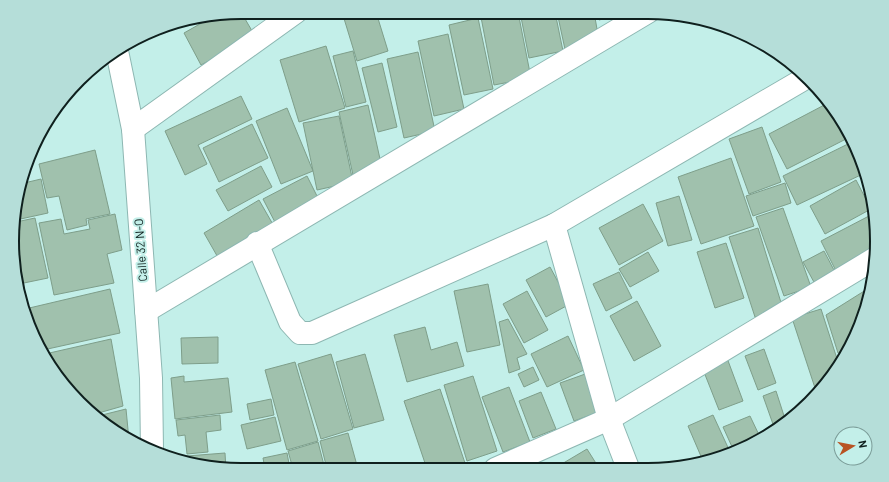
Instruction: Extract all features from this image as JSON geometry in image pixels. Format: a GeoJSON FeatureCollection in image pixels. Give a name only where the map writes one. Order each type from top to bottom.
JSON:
{"type":"FeatureCollection","features":[{"type":"Feature","properties":{"kind":"street"},"geometry":{"type":"LineString","coordinates":[[132,129],[286,19]]}},
{"type":"Feature","properties":{"kind":"street"},"geometry":{"type":"LineString","coordinates":[[146,310],[636,19]]}},
{"type":"Feature","properties":{"kind":"street","name":"Calle 32 N-O"},"geometry":{"type":"LineString","coordinates":[[117,57],[132,129],[151,378],[152,444]]}},
{"type":"Feature","properties":{"kind":"street"},"geometry":{"type":"LineString","coordinates":[[257,243],[290,322],[300,333],[312,334],[554,225],[801,81]]}},
{"type":"Feature","properties":{"kind":"street"},"geometry":{"type":"LineString","coordinates":[[554,225],[609,420],[626,463]]}},
{"type":"Feature","properties":{"kind":"street"},"geometry":{"type":"LineString","coordinates":[[509,463],[609,420],[869,262]]}},
{"type":"Feature","properties":{"kind":"building"},"geometry":{"type":"Polygon","coordinates":[[[226,19],[245,19],[255,36],[201,65],[184,33],[203,22],[226,19]]]}},
{"type":"Feature","properties":{"kind":"building"},"geometry":{"type":"Polygon","coordinates":[[[344,19],[378,19],[388,51],[357,61],[344,19]]]}},
{"type":"Feature","properties":{"kind":"building"},"geometry":{"type":"Polygon","coordinates":[[[478,19],[493,89],[464,95],[449,25],[478,19]]]}},
{"type":"Feature","properties":{"kind":"building"},"geometry":{"type":"Polygon","coordinates":[[[481,19],[519,19],[531,78],[494,85],[481,19]]]}},
{"type":"Feature","properties":{"kind":"building"},"geometry":{"type":"Polygon","coordinates":[[[521,19],[556,19],[563,51],[529,58],[521,19]]]}},
{"type":"Feature","properties":{"kind":"building"},"geometry":{"type":"Polygon","coordinates":[[[558,19],[595,19],[597,29],[566,54],[558,19]]]}},
{"type":"Feature","properties":{"kind":"building"},"geometry":{"type":"Polygon","coordinates":[[[448,34],[464,109],[434,116],[418,41],[448,34]]]}},
{"type":"Feature","properties":{"kind":"building"},"geometry":{"type":"Polygon","coordinates":[[[326,46],[345,108],[299,122],[280,60],[326,46]]]}},
{"type":"Feature","properties":{"kind":"building"},"geometry":{"type":"Polygon","coordinates":[[[353,51],[366,102],[346,107],[333,56],[353,51]]]}},
{"type":"Feature","properties":{"kind":"building"},"geometry":{"type":"Polygon","coordinates":[[[418,52],[435,131],[404,138],[387,59],[418,52]]]}},
{"type":"Feature","properties":{"kind":"building"},"geometry":{"type":"Polygon","coordinates":[[[382,63],[397,127],[378,132],[362,68],[382,63]]]}},
{"type":"Feature","properties":{"kind":"building"},"geometry":{"type":"Polygon","coordinates":[[[241,96],[252,119],[198,145],[207,164],[185,175],[165,131],[241,96]]]}},
{"type":"Feature","properties":{"kind":"building"},"geometry":{"type":"Polygon","coordinates":[[[368,105],[382,168],[353,175],[339,112],[368,105]]]}},
{"type":"Feature","properties":{"kind":"building"},"geometry":{"type":"Polygon","coordinates":[[[824,105],[833,118],[845,139],[787,169],[769,134],[824,105]]]}},
{"type":"Feature","properties":{"kind":"building"},"geometry":{"type":"Polygon","coordinates":[[[287,108],[313,171],[281,184],[256,121],[287,108]]]}},
{"type":"Feature","properties":{"kind":"building"},"geometry":{"type":"Polygon","coordinates":[[[339,116],[353,182],[317,190],[303,123],[339,116]]]}},
{"type":"Feature","properties":{"kind":"building"},"geometry":{"type":"Polygon","coordinates":[[[252,124],[268,158],[219,182],[203,148],[252,124]]]}},
{"type":"Feature","properties":{"kind":"building"},"geometry":{"type":"Polygon","coordinates":[[[762,127],[781,182],[749,194],[729,139],[762,127]]]}},
{"type":"Feature","properties":{"kind":"building"},"geometry":{"type":"Polygon","coordinates":[[[848,144],[860,176],[797,205],[783,176],[848,144]]]}},
{"type":"Feature","properties":{"kind":"building"},"geometry":{"type":"Polygon","coordinates":[[[95,150],[110,214],[86,219],[87,225],[67,230],[59,196],[47,198],[39,164],[95,150]]]}},
{"type":"Feature","properties":{"kind":"building"},"geometry":{"type":"Polygon","coordinates":[[[731,158],[754,226],[701,244],[678,177],[731,158]]]}},
{"type":"Feature","properties":{"kind":"building"},"geometry":{"type":"Polygon","coordinates":[[[261,166],[272,187],[228,211],[216,190],[261,166]]]}},
{"type":"Feature","properties":{"kind":"building"},"geometry":{"type":"Polygon","coordinates":[[[307,176],[321,204],[277,226],[263,199],[307,176]]]}},
{"type":"Feature","properties":{"kind":"building"},"geometry":{"type":"Polygon","coordinates":[[[41,179],[48,213],[20,219],[23,198],[28,182],[41,179]]]}},
{"type":"Feature","properties":{"kind":"building"},"geometry":{"type":"Polygon","coordinates":[[[856,180],[866,200],[868,211],[825,234],[810,206],[856,180]]]}},
{"type":"Feature","properties":{"kind":"building"},"geometry":{"type":"Polygon","coordinates":[[[785,183],[791,203],[753,216],[746,196],[785,183]]]}},
{"type":"Feature","properties":{"kind":"building"},"geometry":{"type":"Polygon","coordinates":[[[679,196],[692,240],[668,246],[656,203],[679,196]]]}},
{"type":"Feature","properties":{"kind":"building"},"geometry":{"type":"Polygon","coordinates":[[[259,200],[275,228],[220,261],[204,233],[259,200]]]}},
{"type":"Feature","properties":{"kind":"building"},"geometry":{"type":"Polygon","coordinates":[[[643,204],[663,241],[619,265],[599,228],[643,204]]]}},
{"type":"Feature","properties":{"kind":"building"},"geometry":{"type":"Polygon","coordinates":[[[783,208],[811,287],[784,296],[756,217],[783,208]]]}},
{"type":"Feature","properties":{"kind":"building"},"geometry":{"type":"Polygon","coordinates":[[[115,214],[122,250],[107,254],[114,283],[54,295],[39,223],[61,219],[64,234],[90,229],[88,220],[115,214]]]}},
{"type":"Feature","properties":{"kind":"building"},"geometry":{"type":"Polygon","coordinates":[[[869,216],[870,255],[837,273],[821,241],[869,216]]]}},
{"type":"Feature","properties":{"kind":"building"},"geometry":{"type":"Polygon","coordinates":[[[35,218],[48,278],[23,283],[19,256],[20,221],[35,218]]]}},
{"type":"Feature","properties":{"kind":"building"},"geometry":{"type":"Polygon","coordinates":[[[758,228],[783,309],[755,317],[729,237],[758,228]]]}},
{"type":"Feature","properties":{"kind":"building"},"geometry":{"type":"Polygon","coordinates":[[[726,243],[744,298],[715,308],[697,252],[726,243]]]}},
{"type":"Feature","properties":{"kind":"building"},"geometry":{"type":"Polygon","coordinates":[[[824,251],[835,272],[815,284],[803,262],[824,251]]]}},
{"type":"Feature","properties":{"kind":"building"},"geometry":{"type":"Polygon","coordinates":[[[648,252],[659,271],[630,287],[619,269],[648,252]]]}},
{"type":"Feature","properties":{"kind":"building"},"geometry":{"type":"Polygon","coordinates":[[[550,267],[570,304],[546,317],[526,280],[550,267]]]}},
{"type":"Feature","properties":{"kind":"building"},"geometry":{"type":"Polygon","coordinates":[[[619,272],[632,298],[606,311],[593,284],[619,272]]]}},
{"type":"Feature","properties":{"kind":"building"},"geometry":{"type":"Polygon","coordinates":[[[488,284],[500,345],[467,352],[454,291],[488,284]]]}},
{"type":"Feature","properties":{"kind":"building"},"geometry":{"type":"Polygon","coordinates":[[[110,289],[120,333],[47,349],[36,326],[30,308],[110,289]]]}},
{"type":"Feature","properties":{"kind":"building"},"geometry":{"type":"Polygon","coordinates":[[[527,291],[548,330],[524,343],[503,304],[527,291]]]}},
{"type":"Feature","properties":{"kind":"building"},"geometry":{"type":"Polygon","coordinates":[[[864,291],[853,326],[840,352],[838,353],[826,315],[864,291]]]}},
{"type":"Feature","properties":{"kind":"building"},"geometry":{"type":"Polygon","coordinates":[[[637,301],[661,346],[634,361],[610,316],[637,301]]]}},
{"type":"Feature","properties":{"kind":"building"},"geometry":{"type":"Polygon","coordinates":[[[821,309],[837,358],[815,387],[792,318],[821,309]]]}},
{"type":"Feature","properties":{"kind":"building"},"geometry":{"type":"Polygon","coordinates":[[[508,319],[527,354],[517,358],[520,369],[509,373],[499,322],[508,319]]]}},
{"type":"Feature","properties":{"kind":"building"},"geometry":{"type":"Polygon","coordinates":[[[425,327],[431,350],[457,342],[464,366],[407,382],[394,335],[425,327]]]}},
{"type":"Feature","properties":{"kind":"building"},"geometry":{"type":"Polygon","coordinates":[[[568,336],[584,370],[547,387],[531,354],[568,336]]]}},
{"type":"Feature","properties":{"kind":"building"},"geometry":{"type":"Polygon","coordinates":[[[218,337],[218,363],[182,364],[181,338],[218,337]]]}},
{"type":"Feature","properties":{"kind":"building"},"geometry":{"type":"Polygon","coordinates":[[[111,339],[123,406],[100,412],[74,387],[56,364],[50,353],[111,339]]]}},
{"type":"Feature","properties":{"kind":"building"},"geometry":{"type":"Polygon","coordinates":[[[764,349],[776,383],[758,390],[745,356],[764,349]]]}},
{"type":"Feature","properties":{"kind":"building"},"geometry":{"type":"Polygon","coordinates":[[[331,354],[353,429],[321,439],[298,364],[331,354]]]}},
{"type":"Feature","properties":{"kind":"building"},"geometry":{"type":"Polygon","coordinates":[[[365,354],[384,420],[354,428],[336,362],[365,354]]]}},
{"type":"Feature","properties":{"kind":"building"},"geometry":{"type":"Polygon","coordinates":[[[727,358],[743,401],[719,410],[702,367],[727,358]]]}},
{"type":"Feature","properties":{"kind":"building"},"geometry":{"type":"Polygon","coordinates":[[[295,362],[318,441],[287,450],[265,370],[295,362]]]}},
{"type":"Feature","properties":{"kind":"building"},"geometry":{"type":"Polygon","coordinates":[[[533,367],[539,380],[524,387],[518,374],[533,367]]]}},
{"type":"Feature","properties":{"kind":"building"},"geometry":{"type":"Polygon","coordinates":[[[588,373],[602,411],[574,421],[560,383],[588,373]]]}},
{"type":"Feature","properties":{"kind":"building"},"geometry":{"type":"Polygon","coordinates":[[[184,376],[184,382],[228,378],[232,412],[175,419],[171,378],[184,376]]]}},
{"type":"Feature","properties":{"kind":"building"},"geometry":{"type":"Polygon","coordinates":[[[473,376],[497,451],[467,461],[444,385],[473,376]]]}},
{"type":"Feature","properties":{"kind":"building"},"geometry":{"type":"Polygon","coordinates":[[[509,387],[530,442],[503,452],[482,397],[509,387]]]}},
{"type":"Feature","properties":{"kind":"building"},"geometry":{"type":"Polygon","coordinates":[[[440,389],[465,463],[425,463],[404,401],[440,389]]]}},
{"type":"Feature","properties":{"kind":"building"},"geometry":{"type":"Polygon","coordinates":[[[776,391],[784,416],[773,424],[763,396],[776,391]]]}},
{"type":"Feature","properties":{"kind":"building"},"geometry":{"type":"Polygon","coordinates":[[[541,392],[556,429],[533,438],[519,401],[541,392]]]}},
{"type":"Feature","properties":{"kind":"building"},"geometry":{"type":"Polygon","coordinates":[[[271,399],[274,415],[250,420],[247,404],[271,399]]]}},
{"type":"Feature","properties":{"kind":"building"},"geometry":{"type":"Polygon","coordinates":[[[126,409],[128,432],[118,426],[103,415],[126,409]]]}},
{"type":"Feature","properties":{"kind":"building"},"geometry":{"type":"Polygon","coordinates":[[[220,415],[221,430],[206,432],[208,452],[187,454],[185,435],[178,436],[176,420],[220,415]]]}},
{"type":"Feature","properties":{"kind":"building"},"geometry":{"type":"Polygon","coordinates":[[[713,415],[728,448],[701,456],[688,426],[713,415]]]}},
{"type":"Feature","properties":{"kind":"building"},"geometry":{"type":"Polygon","coordinates":[[[750,416],[758,433],[732,446],[723,427],[750,416]]]}},
{"type":"Feature","properties":{"kind":"building"},"geometry":{"type":"Polygon","coordinates":[[[275,417],[281,441],[247,449],[241,425],[275,417]]]}},
{"type":"Feature","properties":{"kind":"building"},"geometry":{"type":"Polygon","coordinates":[[[348,433],[356,463],[326,463],[320,441],[348,433]]]}},
{"type":"Feature","properties":{"kind":"building"},"geometry":{"type":"Polygon","coordinates":[[[318,442],[323,463],[291,463],[288,451],[318,442]]]}},
{"type":"Feature","properties":{"kind":"building"},"geometry":{"type":"Polygon","coordinates":[[[587,449],[596,463],[563,463],[587,449]]]}},
{"type":"Feature","properties":{"kind":"building"},"geometry":{"type":"Polygon","coordinates":[[[225,453],[226,463],[198,459],[187,456],[225,453]]]}},
{"type":"Feature","properties":{"kind":"building"},"geometry":{"type":"Polygon","coordinates":[[[287,453],[289,463],[264,463],[263,458],[287,453]]]}}]}
